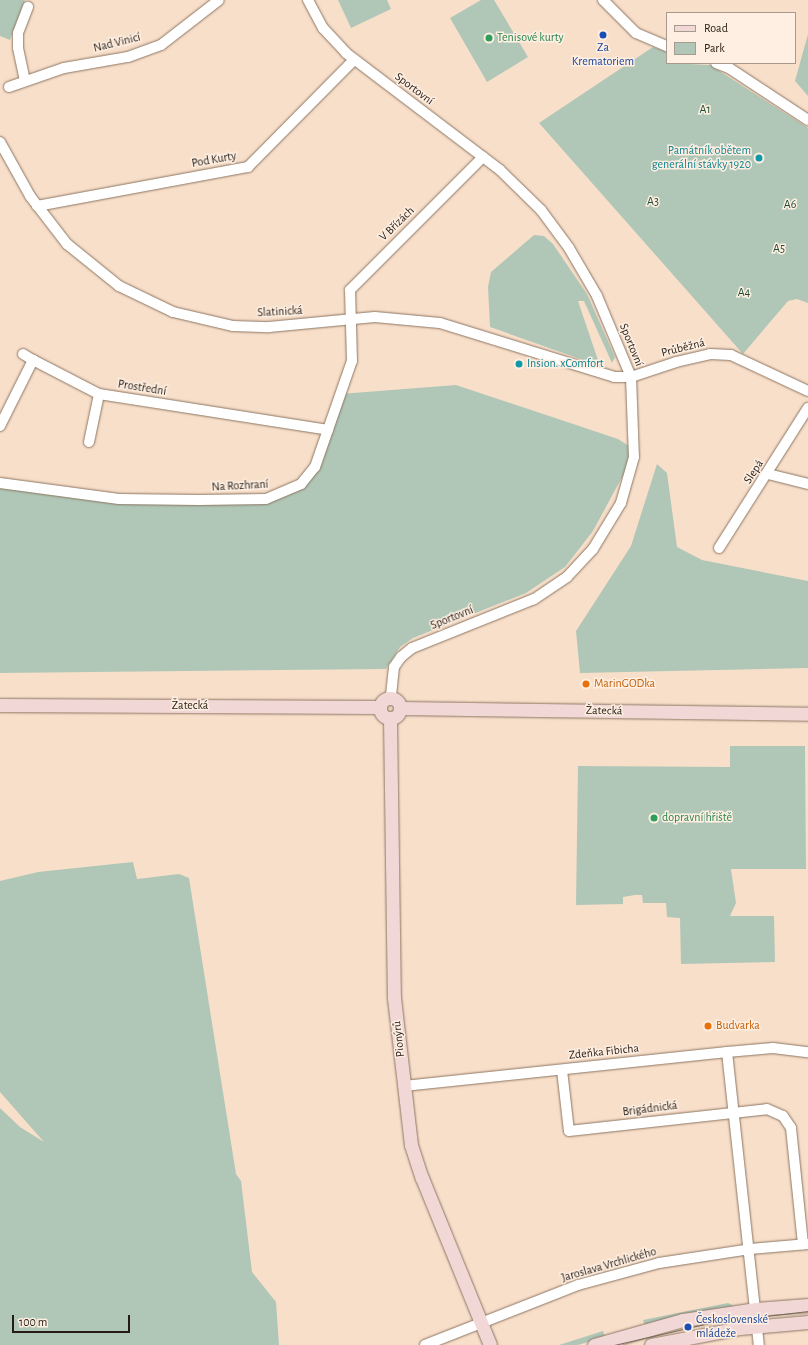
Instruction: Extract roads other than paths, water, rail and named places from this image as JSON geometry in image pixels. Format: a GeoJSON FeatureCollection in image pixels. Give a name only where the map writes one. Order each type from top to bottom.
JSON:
{"type":"FeatureCollection","features":[{"type":"Feature","properties":{"kind":"street","name":"Nad Vinicí"},"geometry":{"type":"LineString","coordinates":[[9,87],[64,68],[128,57],[161,45],[219,0]]}},
{"type":"Feature","properties":{"kind":"street","name":"Sportovní"},"geometry":{"type":"LineString","coordinates":[[308,0],[323,28],[354,60],[484,157],[541,210],[569,248],[597,296],[631,377],[634,457],[621,503],[594,549],[567,577],[534,599],[412,648],[401,657],[394,667],[391,698]]}},
{"type":"Feature","properties":{"kind":"street"},"geometry":{"type":"LineString","coordinates":[[603,0],[636,33],[666,46]]}},
{"type":"Feature","properties":{"kind":"street"},"geometry":{"type":"LineString","coordinates":[[25,81],[18,48],[18,33],[28,7]]}},
{"type":"Feature","properties":{"kind":"street","name":"Pod Kurty"},"geometry":{"type":"LineString","coordinates":[[37,206],[248,167],[354,60]]}},
{"type":"Feature","properties":{"kind":"street"},"geometry":{"type":"LineString","coordinates":[[719,64],[729,68],[808,120]]}},
{"type":"Feature","properties":{"kind":"street","name":"Slatinická"},"geometry":{"type":"LineString","coordinates":[[0,142],[37,206],[68,244],[99,271],[146,301],[173,312],[233,326],[269,327],[350,318],[375,317],[440,323],[614,377],[631,377]]}},
{"type":"Feature","properties":{"kind":"street","name":"V Břízách"},"geometry":{"type":"LineString","coordinates":[[350,318],[348,298],[355,284],[484,157]]}},
{"type":"Feature","properties":{"kind":"street","name":"Na Rozhraní"},"geometry":{"type":"LineString","coordinates":[[0,483],[119,499],[266,499],[301,484],[315,467],[352,361],[350,318]]}},
{"type":"Feature","properties":{"kind":"street","name":"Prostřední"},"geometry":{"type":"LineString","coordinates":[[23,354],[99,394],[328,430]]}},
{"type":"Feature","properties":{"kind":"street","name":"Průběžná"},"geometry":{"type":"LineString","coordinates":[[631,377],[676,362],[717,354],[732,355],[808,391]]}},
{"type":"Feature","properties":{"kind":"street"},"geometry":{"type":"LineString","coordinates":[[0,426],[33,360]]}},
{"type":"Feature","properties":{"kind":"street"},"geometry":{"type":"LineString","coordinates":[[89,442],[99,394]]}},
{"type":"Feature","properties":{"kind":"street","name":"Slepá"},"geometry":{"type":"LineString","coordinates":[[719,548],[768,474],[808,408]]}},
{"type":"Feature","properties":{"kind":"street"},"geometry":{"type":"LineString","coordinates":[[768,474],[808,484]]}},
{"type":"Feature","properties":{"kind":"street"},"geometry":{"type":"LineString","coordinates":[[391,698],[397,700],[400,708],[398,714],[390,718],[383,714],[380,707],[385,700],[391,698]]}},
{"type":"Feature","properties":{"kind":"street","name":"Žatecká"},"geometry":{"type":"LineString","coordinates":[[0,705],[380,707]]}},
{"type":"Feature","properties":{"kind":"street","name":"Žatecká"},"geometry":{"type":"LineString","coordinates":[[400,708],[808,714]]}},
{"type":"Feature","properties":{"kind":"street","name":"Pionýrů"},"geometry":{"type":"LineString","coordinates":[[390,718],[394,998],[411,1145],[420,1172],[479,1322],[490,1345]]}},
{"type":"Feature","properties":{"kind":"street","name":"Zdeňka Fibicha"},"geometry":{"type":"LineString","coordinates":[[404,1086],[773,1048],[808,1052]]}},
{"type":"Feature","properties":{"kind":"street"},"geometry":{"type":"LineString","coordinates":[[727,1052],[750,1249],[759,1345]]}},
{"type":"Feature","properties":{"kind":"street","name":"Brigádnická"},"geometry":{"type":"LineString","coordinates":[[562,1070],[568,1131],[767,1109],[783,1116],[791,1128],[805,1244]]}},
{"type":"Feature","properties":{"kind":"street","name":"Jaroslava Vrchlického"},"geometry":{"type":"LineString","coordinates":[[425,1345],[479,1322],[593,1281],[659,1263],[750,1249],[805,1244]]}},
{"type":"Feature","properties":{"kind":"street"},"geometry":{"type":"LineString","coordinates":[[594,1345],[683,1320],[756,1309],[808,1305]]}},
{"type":"Feature","properties":{"kind":"street"},"geometry":{"type":"LineString","coordinates":[[651,1345],[757,1327],[808,1322]]}},
{"type":"Feature","properties":{"kind":"tram line"},"geometry":{"type":"LineString","coordinates":[[614,1345],[714,1322],[808,1311]]}},
{"type":"Feature","properties":{"kind":"place","name":"Za Krematoriem"},"geometry":{"type":"Point","coordinates":[603,35]}},
{"type":"Feature","properties":{"kind":"place","name":"Tenisové kurty"},"geometry":{"type":"Point","coordinates":[489,38]}},
{"type":"Feature","properties":{"kind":"place","name":"Památník obětem generální stávky 1920"},"geometry":{"type":"Point","coordinates":[759,158]}},
{"type":"Feature","properties":{"kind":"place","name":"Insion. xComfort"},"geometry":{"type":"Point","coordinates":[519,364]}},
{"type":"Feature","properties":{"kind":"place","name":"MarinGODka"},"geometry":{"type":"Point","coordinates":[586,684]}},
{"type":"Feature","properties":{"kind":"place","name":"dopravní hřiště"},"geometry":{"type":"Point","coordinates":[654,818]}},
{"type":"Feature","properties":{"kind":"place","name":"Budvarka"},"geometry":{"type":"Point","coordinates":[708,1026]}},
{"type":"Feature","properties":{"kind":"place","name":"Československé mládeže"},"geometry":{"type":"Point","coordinates":[688,1327]}},
{"type":"Feature","properties":{"kind":"park label","name":"A1"},"geometry":{"type":"Point","coordinates":[705,110]}},
{"type":"Feature","properties":{"kind":"park label","name":"A3"},"geometry":{"type":"Point","coordinates":[653,202]}},
{"type":"Feature","properties":{"kind":"park label","name":"A6"},"geometry":{"type":"Point","coordinates":[790,205]}},
{"type":"Feature","properties":{"kind":"park label","name":"A5"},"geometry":{"type":"Point","coordinates":[779,249]}},
{"type":"Feature","properties":{"kind":"park label","name":"A4"},"geometry":{"type":"Point","coordinates":[744,293]}}]}
